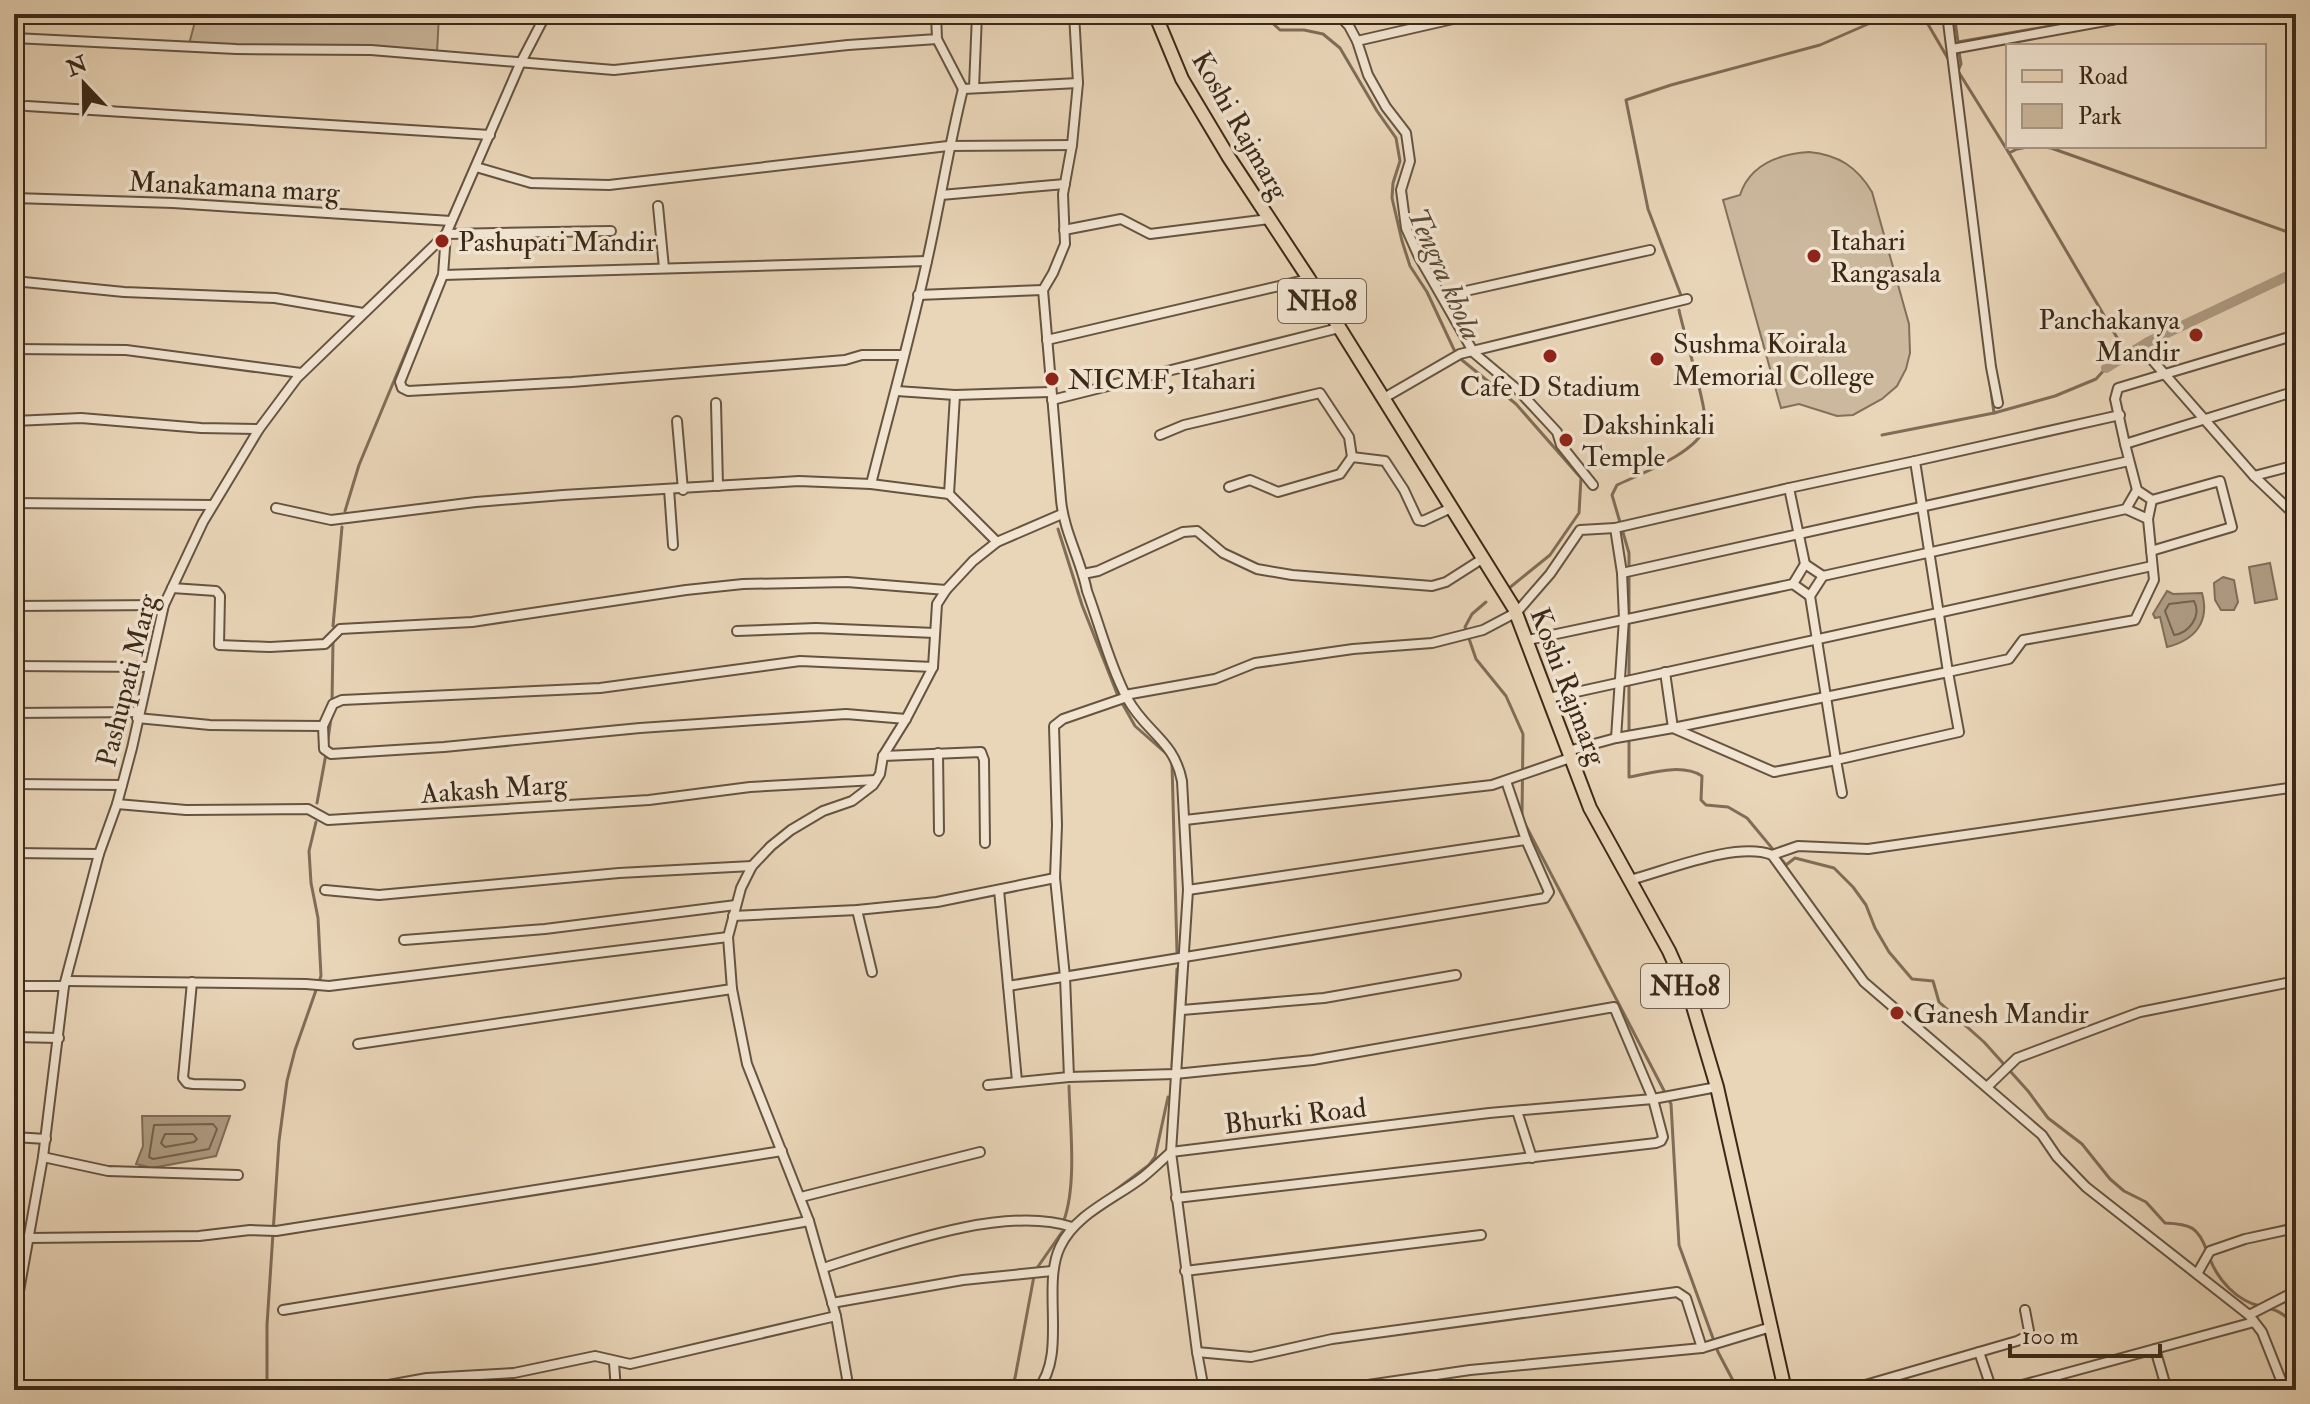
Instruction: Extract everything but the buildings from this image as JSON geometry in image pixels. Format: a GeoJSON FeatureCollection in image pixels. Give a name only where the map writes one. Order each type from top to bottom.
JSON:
{"type":"FeatureCollection","features":[{"type":"Feature","properties":{"kind":"main road","name":"Koshi Rajmarg"},"geometry":{"type":"LineString","coordinates":[[1155,14],[1182,79],[1516,610],[1590,808],[1669,951],[1692,1003],[1717,1087],[1785,1390]]}},
{"type":"Feature","properties":{"kind":"street","name":"Pashupati Marg"},"geometry":{"type":"LineString","coordinates":[[14,1319],[46,1139],[65,984],[99,854],[122,785],[164,605],[212,505],[259,429],[301,373],[446,234],[520,64],[546,14]]}},
{"type":"Feature","properties":{"kind":"street"},"geometry":{"type":"LineString","coordinates":[[871,484],[897,391],[941,195],[948,146],[963,89],[937,39],[936,14]]}},
{"type":"Feature","properties":{"kind":"street"},"geometry":{"type":"LineString","coordinates":[[974,88],[977,14]]}},
{"type":"Feature","properties":{"kind":"street"},"geometry":{"type":"LineString","coordinates":[[1074,14],[1078,83],[1065,184],[1065,244],[1043,290],[1062,514],[1126,696],[1141,720],[1172,750],[1179,764],[1188,890],[1171,1152],[1185,1271],[1204,1390]]}},
{"type":"Feature","properties":{"kind":"street"},"geometry":{"type":"LineString","coordinates":[[1338,14],[1357,41],[1368,75],[1386,107],[1406,133],[1410,161],[1401,190],[1406,228],[1419,257],[1474,353],[1518,390],[1557,432],[1561,445],[1593,485]]}},
{"type":"Feature","properties":{"kind":"street"},"geometry":{"type":"LineString","coordinates":[[1357,41],[1427,19],[1475,14]]}},
{"type":"Feature","properties":{"kind":"street"},"geometry":{"type":"LineString","coordinates":[[1947,14],[1981,294],[1998,403]]}},
{"type":"Feature","properties":{"kind":"street"},"geometry":{"type":"LineString","coordinates":[[1952,49],[2144,14]]}},
{"type":"Feature","properties":{"kind":"street"},"geometry":{"type":"LineString","coordinates":[[14,38],[236,49],[371,50],[614,70],[937,39]]}},
{"type":"Feature","properties":{"kind":"street"},"geometry":{"type":"LineString","coordinates":[[963,89],[1078,83]]}},
{"type":"Feature","properties":{"kind":"street"},"geometry":{"type":"LineString","coordinates":[[27,106],[490,135]]}},
{"type":"Feature","properties":{"kind":"street"},"geometry":{"type":"LineString","coordinates":[[476,167],[531,183],[609,185],[948,146],[1072,145]]}},
{"type":"Feature","properties":{"kind":"street"},"geometry":{"type":"LineString","coordinates":[[941,195],[1065,184]]}},
{"type":"Feature","properties":{"kind":"street","name":"Manakamana marg"},"geometry":{"type":"LineString","coordinates":[[14,198],[173,203],[451,221]]}},
{"type":"Feature","properties":{"kind":"street"},"geometry":{"type":"LineString","coordinates":[[658,206],[664,268]]}},
{"type":"Feature","properties":{"kind":"street"},"geometry":{"type":"LineString","coordinates":[[1064,230],[1121,219],[1150,234],[1269,219]]}},
{"type":"Feature","properties":{"kind":"street"},"geometry":{"type":"LineString","coordinates":[[611,231],[446,234],[443,275],[400,382],[404,390],[572,382],[845,360],[862,355],[904,355]]}},
{"type":"Feature","properties":{"kind":"street"},"geometry":{"type":"LineString","coordinates":[[1443,296],[1650,250]]}},
{"type":"Feature","properties":{"kind":"street"},"geometry":{"type":"LineString","coordinates":[[443,275],[927,261]]}},
{"type":"Feature","properties":{"kind":"street"},"geometry":{"type":"LineString","coordinates":[[1047,340],[1309,279]]}},
{"type":"Feature","properties":{"kind":"street"},"geometry":{"type":"LineString","coordinates":[[14,281],[124,292],[275,298],[363,313]]}},
{"type":"Feature","properties":{"kind":"street"},"geometry":{"type":"LineString","coordinates":[[918,295],[1043,290]]}},
{"type":"Feature","properties":{"kind":"street"},"geometry":{"type":"LineString","coordinates":[[1384,398],[1460,354],[1687,299]]}},
{"type":"Feature","properties":{"kind":"street"},"geometry":{"type":"LineString","coordinates":[[897,391],[1051,396],[1339,328]]}},
{"type":"Feature","properties":{"kind":"street"},"geometry":{"type":"LineString","coordinates":[[2151,551],[2232,527],[2220,481],[2152,500],[2137,490],[2115,399],[2118,388],[2296,335]]}},
{"type":"Feature","properties":{"kind":"street"},"geometry":{"type":"LineString","coordinates":[[14,349],[126,350],[301,373]]}},
{"type":"Feature","properties":{"kind":"street"},"geometry":{"type":"LineString","coordinates":[[2147,354],[2254,476],[2296,516]]}},
{"type":"Feature","properties":{"kind":"street"},"geometry":{"type":"LineString","coordinates":[[2125,444],[2296,391]]}},
{"type":"Feature","properties":{"kind":"street"},"geometry":{"type":"LineString","coordinates":[[1160,435],[1184,425],[1320,393],[1349,437],[1352,457],[1340,474],[1278,492],[1250,480],[1229,487]]}},
{"type":"Feature","properties":{"kind":"street"},"geometry":{"type":"LineString","coordinates":[[949,494],[955,395]]}},
{"type":"Feature","properties":{"kind":"street"},"geometry":{"type":"LineString","coordinates":[[716,403],[718,486]]}},
{"type":"Feature","properties":{"kind":"street"},"geometry":{"type":"LineString","coordinates":[[1069,1077],[1065,977],[1055,878],[1054,726],[1063,719],[1126,696],[1215,679],[1255,663],[1454,639],[1483,630],[1516,610],[1550,574],[1580,530],[1635,524],[2120,415]]}},
{"type":"Feature","properties":{"kind":"street"},"geometry":{"type":"LineString","coordinates":[[14,421],[81,418],[201,428],[259,429]]}},
{"type":"Feature","properties":{"kind":"street"},"geometry":{"type":"LineString","coordinates":[[677,421],[683,490]]}},
{"type":"Feature","properties":{"kind":"street"},"geometry":{"type":"LineString","coordinates":[[1352,457],[1385,461],[1404,490],[1418,520],[1423,521],[1451,508]]}},
{"type":"Feature","properties":{"kind":"street"},"geometry":{"type":"LineString","coordinates":[[1673,728],[1774,772],[1959,732],[1915,461]]}},
{"type":"Feature","properties":{"kind":"street"},"geometry":{"type":"LineString","coordinates":[[1625,572],[2129,461]]}},
{"type":"Feature","properties":{"kind":"street"},"geometry":{"type":"LineString","coordinates":[[2254,476],[2296,465]]}},
{"type":"Feature","properties":{"kind":"street"},"geometry":{"type":"LineString","coordinates":[[276,508],[331,520],[476,502],[669,489],[799,481],[871,484],[949,494],[997,542]]}},
{"type":"Feature","properties":{"kind":"street"},"geometry":{"type":"LineString","coordinates":[[1789,488],[1805,564],[1793,584]]}},
{"type":"Feature","properties":{"kind":"street"},"geometry":{"type":"LineString","coordinates":[[669,489],[673,545]]}},
{"type":"Feature","properties":{"kind":"street"},"geometry":{"type":"LineString","coordinates":[[2126,509],[2137,490]]}},
{"type":"Feature","properties":{"kind":"street"},"geometry":{"type":"LineString","coordinates":[[1185,820],[1509,781],[1624,736],[2009,659],[2023,640],[2135,620],[2154,580],[2148,519],[2152,500]]}},
{"type":"Feature","properties":{"kind":"street"},"geometry":{"type":"LineString","coordinates":[[14,503],[212,505]]}},
{"type":"Feature","properties":{"kind":"street"},"geometry":{"type":"LineString","coordinates":[[1805,564],[1823,576],[2126,509],[2148,519]]}},
{"type":"Feature","properties":{"kind":"street"},"geometry":{"type":"LineString","coordinates":[[849,1390],[836,1316],[809,1221],[747,1064],[732,989],[728,937],[733,916],[752,866],[791,830],[823,811],[864,794],[876,780],[883,756],[933,667],[937,604],[946,590],[973,561],[997,542],[1062,514]]}},
{"type":"Feature","properties":{"kind":"street"},"geometry":{"type":"LineString","coordinates":[[1618,527],[1628,618],[1624,736]]}},
{"type":"Feature","properties":{"kind":"street"},"geometry":{"type":"LineString","coordinates":[[1083,574],[1098,571],[1183,532],[1197,531],[1223,553],[1257,569],[1292,575],[1432,586],[1446,582],[1482,559]]}},
{"type":"Feature","properties":{"kind":"street"},"geometry":{"type":"LineString","coordinates":[[1549,698],[2152,566]]}},
{"type":"Feature","properties":{"kind":"street"},"geometry":{"type":"LineString","coordinates":[[1823,576],[1810,596],[1842,793]]}},
{"type":"Feature","properties":{"kind":"street"},"geometry":{"type":"LineString","coordinates":[[172,588],[216,591],[220,596],[219,645],[270,647],[325,644],[340,629],[472,622],[743,584],[847,582],[946,590]]}},
{"type":"Feature","properties":{"kind":"street"},"geometry":{"type":"LineString","coordinates":[[1528,640],[1793,584],[1810,596]]}},
{"type":"Feature","properties":{"kind":"street"},"geometry":{"type":"LineString","coordinates":[[14,606],[164,605]]}},
{"type":"Feature","properties":{"kind":"street"},"geometry":{"type":"LineString","coordinates":[[737,631],[816,628],[935,633]]}},
{"type":"Feature","properties":{"kind":"street"},"geometry":{"type":"LineString","coordinates":[[906,719],[846,714],[640,728],[444,747],[327,751],[323,726],[332,707],[342,700],[600,688],[800,661],[933,667]]}},
{"type":"Feature","properties":{"kind":"street"},"geometry":{"type":"LineString","coordinates":[[14,666],[150,667]]}},
{"type":"Feature","properties":{"kind":"street"},"geometry":{"type":"LineString","coordinates":[[1665,672],[1673,728]]}},
{"type":"Feature","properties":{"kind":"street"},"geometry":{"type":"LineString","coordinates":[[14,713],[138,715],[210,725],[323,726]]}},
{"type":"Feature","properties":{"kind":"street"},"geometry":{"type":"LineString","coordinates":[[883,756],[979,751],[983,754],[985,843]]}},
{"type":"Feature","properties":{"kind":"street"},"geometry":{"type":"LineString","coordinates":[[938,753],[939,831]]}},
{"type":"Feature","properties":{"kind":"street","name":"Aakash Marg"},"geometry":{"type":"LineString","coordinates":[[117,804],[186,810],[308,809],[328,820],[649,800],[750,787],[876,780]]}},
{"type":"Feature","properties":{"kind":"street"},"geometry":{"type":"LineString","coordinates":[[1008,986],[1545,898],[1549,892],[1526,840],[1509,781]]}},
{"type":"Feature","properties":{"kind":"street"},"geometry":{"type":"LineString","coordinates":[[14,784],[122,785]]}},
{"type":"Feature","properties":{"kind":"street"},"geometry":{"type":"LineString","coordinates":[[1630,880],[1740,850],[1776,854],[1798,846],[1868,849],[2296,787]]}},
{"type":"Feature","properties":{"kind":"street"},"geometry":{"type":"LineString","coordinates":[[1188,890],[1526,840]]}},
{"type":"Feature","properties":{"kind":"street"},"geometry":{"type":"LineString","coordinates":[[14,853],[99,854]]}},
{"type":"Feature","properties":{"kind":"street"},"geometry":{"type":"LineString","coordinates":[[1776,854],[1864,982],[2042,1135],[2057,1157],[2086,1187],[2251,1318],[2262,1332],[2285,1390]]}},
{"type":"Feature","properties":{"kind":"street"},"geometry":{"type":"LineString","coordinates":[[325,890],[379,895],[619,873],[752,866]]}},
{"type":"Feature","properties":{"kind":"street"},"geometry":{"type":"LineString","coordinates":[[733,916],[857,910],[937,902],[1055,878]]}},
{"type":"Feature","properties":{"kind":"street"},"geometry":{"type":"LineString","coordinates":[[999,890],[1017,1081]]}},
{"type":"Feature","properties":{"kind":"street"},"geometry":{"type":"LineString","coordinates":[[404,940],[545,929],[736,905]]}},
{"type":"Feature","properties":{"kind":"street"},"geometry":{"type":"LineString","coordinates":[[857,910],[872,972]]}},
{"type":"Feature","properties":{"kind":"street"},"geometry":{"type":"LineString","coordinates":[[14,986],[192,982],[317,985],[728,937]]}},
{"type":"Feature","properties":{"kind":"street"},"geometry":{"type":"LineString","coordinates":[[1182,1010],[1324,998],[1456,975]]}},
{"type":"Feature","properties":{"kind":"street"},"geometry":{"type":"LineString","coordinates":[[1988,1086],[2010,1064],[2052,1044],[2140,1012],[2296,981]]}},
{"type":"Feature","properties":{"kind":"street"},"geometry":{"type":"LineString","coordinates":[[192,982],[183,1078],[193,1084],[240,1085]]}},
{"type":"Feature","properties":{"kind":"street"},"geometry":{"type":"LineString","coordinates":[[358,1044],[732,989]]}},
{"type":"Feature","properties":{"kind":"street"},"geometry":{"type":"LineString","coordinates":[[988,1085],[1069,1077],[1175,1074],[1313,1060],[1614,1007],[1657,1099],[1661,1141],[1176,1198]]}},
{"type":"Feature","properties":{"kind":"street"},"geometry":{"type":"LineString","coordinates":[[14,1037],[59,1038]]}},
{"type":"Feature","properties":{"kind":"street","name":"Bhurki Road"},"geometry":{"type":"LineString","coordinates":[[1171,1152],[1517,1111],[1657,1099],[1717,1087]]}},
{"type":"Feature","properties":{"kind":"street"},"geometry":{"type":"LineString","coordinates":[[1517,1111],[1532,1158]]}},
{"type":"Feature","properties":{"kind":"street"},"geometry":{"type":"LineString","coordinates":[[14,1137],[46,1139]]}},
{"type":"Feature","properties":{"kind":"street"},"geometry":{"type":"LineString","coordinates":[[30,1238],[199,1236],[272,1231],[782,1151]]}},
{"type":"Feature","properties":{"kind":"street"},"geometry":{"type":"LineString","coordinates":[[801,1197],[980,1152]]}},
{"type":"Feature","properties":{"kind":"street"},"geometry":{"type":"LineString","coordinates":[[1037,1390],[1046,1376],[1054,1326],[1052,1271],[1059,1247],[1072,1227],[1144,1176],[1171,1152]]}},
{"type":"Feature","properties":{"kind":"street"},"geometry":{"type":"LineString","coordinates":[[43,1157],[108,1171],[238,1175]]}},
{"type":"Feature","properties":{"kind":"street"},"geometry":{"type":"LineString","coordinates":[[283,1310],[809,1221]]}},
{"type":"Feature","properties":{"kind":"street"},"geometry":{"type":"LineString","coordinates":[[823,1268],[916,1239],[980,1224],[1047,1223],[1072,1227]]}},
{"type":"Feature","properties":{"kind":"street"},"geometry":{"type":"LineString","coordinates":[[2197,1274],[2208,1254],[2245,1239],[2296,1228]]}},
{"type":"Feature","properties":{"kind":"street"},"geometry":{"type":"LineString","coordinates":[[1185,1271],[1481,1235]]}},
{"type":"Feature","properties":{"kind":"street"},"geometry":{"type":"LineString","coordinates":[[832,1303],[963,1280],[1052,1271]]}},
{"type":"Feature","properties":{"kind":"street"},"geometry":{"type":"LineString","coordinates":[[2004,1390],[2155,1349],[2251,1318],[2261,1307],[2296,1291]]}},
{"type":"Feature","properties":{"kind":"street"},"geometry":{"type":"LineString","coordinates":[[1197,1352],[1251,1357],[1332,1339],[1677,1292],[1686,1298],[1705,1347]]}},
{"type":"Feature","properties":{"kind":"street"},"geometry":{"type":"LineString","coordinates":[[1848,1390],[2027,1336],[2025,1310]]}},
{"type":"Feature","properties":{"kind":"street"},"geometry":{"type":"LineString","coordinates":[[361,1390],[427,1378],[514,1373],[595,1356],[614,1363],[630,1364],[836,1316]]}},
{"type":"Feature","properties":{"kind":"street"},"geometry":{"type":"LineString","coordinates":[[1334,1390],[1470,1370],[1705,1347],[1771,1327]]}},
{"type":"Feature","properties":{"kind":"street"},"geometry":{"type":"LineString","coordinates":[[2155,1349],[2167,1390]]}},
{"type":"Feature","properties":{"kind":"street"},"geometry":{"type":"LineString","coordinates":[[1979,1352],[1992,1390]]}},
{"type":"Feature","properties":{"kind":"street"},"geometry":{"type":"LineString","coordinates":[[614,1363],[616,1390]]}},
{"type":"Feature","properties":{"kind":"green space"},"geometry":{"type":"Polygon","coordinates":[[[197,14],[439,14],[437,53],[189,44],[197,14]]]}},
{"type":"Feature","properties":{"kind":"green space","name":"Itahari Rangasala"},"geometry":{"type":"Polygon","coordinates":[[[1809,152],[1846,164],[1872,192],[1909,324],[1910,353],[1897,386],[1882,399],[1853,415],[1837,416],[1799,404],[1781,408],[1723,200],[1740,195],[1751,175],[1767,163],[1787,155],[1809,152]]]}},
{"type":"Feature","properties":{"kind":"water"},"geometry":{"type":"Polygon","coordinates":[[[2270,563],[2277,599],[2255,603],[2249,567],[2270,563]]]}},
{"type":"Feature","properties":{"kind":"water"},"geometry":{"type":"Polygon","coordinates":[[[2223,577],[2234,580],[2238,602],[2234,610],[2221,610],[2215,600],[2214,583],[2223,577]]]}},
{"type":"Feature","properties":{"kind":"water"},"geometry":{"type":"Polygon","coordinates":[[[2167,591],[2173,594],[2202,593],[2204,613],[2192,634],[2167,647],[2160,617],[2155,618],[2153,614],[2167,591]]]}},
{"type":"Feature","properties":{"kind":"water"},"geometry":{"type":"Polygon","coordinates":[[[142,1116],[230,1116],[216,1156],[152,1168],[136,1164],[143,1146],[142,1116]]]}},
{"type":"Feature","properties":{"kind":"waterway","name":"Tengra khola"},"geometry":{"type":"LineString","coordinates":[[1263,14],[1280,30],[1323,34],[1340,48],[1396,138],[1400,161],[1392,198],[1402,241],[1410,266],[1427,292],[1457,356],[1516,404],[1581,478],[1579,513],[1550,555],[1508,589]]}},
{"type":"Feature","properties":{"kind":"waterway"},"geometry":{"type":"LineString","coordinates":[[1682,298],[1648,209],[1626,100],[1820,45],[1891,14]]}},
{"type":"Feature","properties":{"kind":"waterway"},"geometry":{"type":"LineString","coordinates":[[1922,14],[1950,62]]}},
{"type":"Feature","properties":{"kind":"waterway"},"geometry":{"type":"LineString","coordinates":[[1954,14],[1958,42],[2120,14]]}},
{"type":"Feature","properties":{"kind":"waterway"},"geometry":{"type":"LineString","coordinates":[[1959,52],[1961,64],[1958,71],[2009,153],[2022,148]]}},
{"type":"Feature","properties":{"kind":"waterway"},"geometry":{"type":"LineString","coordinates":[[2051,148],[2296,235]]}},
{"type":"Feature","properties":{"kind":"waterway"},"geometry":{"type":"LineString","coordinates":[[1882,435],[1994,413],[2055,396],[2096,379],[2106,368],[2119,341],[2009,153]]}},
{"type":"Feature","properties":{"kind":"waterway"},"geometry":{"type":"LineString","coordinates":[[2106,368],[2148,342],[2296,272]]}},
{"type":"Feature","properties":{"kind":"waterway"},"geometry":{"type":"LineString","coordinates":[[345,511],[359,465],[438,275]]}},
{"type":"Feature","properties":{"kind":"waterway"},"geometry":{"type":"LineString","coordinates":[[1679,310],[1700,389],[1705,427],[1700,437],[1680,454],[1617,485],[1612,495],[1629,553],[1629,777],[1666,770],[1694,772],[1702,776],[1701,800],[1706,805],[1728,807],[1747,818],[1786,865],[1795,858],[1834,868],[1866,905],[1889,952],[1912,979],[1933,981],[1939,1002],[1984,1042],[2048,1118],[2082,1144],[2110,1179],[2124,1191],[2146,1202],[2165,1223],[2192,1228],[2207,1251]]}},
{"type":"Feature","properties":{"kind":"waterway"},"geometry":{"type":"LineString","coordinates":[[1989,375],[1994,413]]}},
{"type":"Feature","properties":{"kind":"waterway"},"geometry":{"type":"LineString","coordinates":[[333,626],[342,527]]}},
{"type":"Feature","properties":{"kind":"waterway"},"geometry":{"type":"LineString","coordinates":[[1058,529],[1082,605],[1118,696]]}},
{"type":"Feature","properties":{"kind":"waterway"},"geometry":{"type":"LineString","coordinates":[[1486,602],[1472,614],[1465,627],[1476,659],[1506,696],[1523,734],[1522,817]]}},
{"type":"Feature","properties":{"kind":"waterway"},"geometry":{"type":"LineString","coordinates":[[332,702],[333,642]]}},
{"type":"Feature","properties":{"kind":"waterway"},"geometry":{"type":"LineString","coordinates":[[1122,703],[1135,726],[1169,756]]}},
{"type":"Feature","properties":{"kind":"waterway"},"geometry":{"type":"LineString","coordinates":[[327,746],[331,718]]}},
{"type":"Feature","properties":{"kind":"waterway"},"geometry":{"type":"LineString","coordinates":[[317,803],[326,754]]}},
{"type":"Feature","properties":{"kind":"waterway"},"geometry":{"type":"LineString","coordinates":[[1172,763],[1177,953]]}},
{"type":"Feature","properties":{"kind":"waterway"},"geometry":{"type":"LineString","coordinates":[[267,1390],[267,1325],[279,1141],[287,1081],[321,976],[318,918],[309,851],[316,822]]}},
{"type":"Feature","properties":{"kind":"waterway"},"geometry":{"type":"LineString","coordinates":[[1525,824],[1671,1104],[1679,1245],[1718,1352],[1738,1390]]}},
{"type":"Feature","properties":{"kind":"waterway"},"geometry":{"type":"LineString","coordinates":[[1172,1066],[1177,969]]}},
{"type":"Feature","properties":{"kind":"waterway"},"geometry":{"type":"LineString","coordinates":[[1069,1086],[1072,1172],[1064,1220],[1069,1225],[1149,1165],[1155,1157],[1168,1097]]}},
{"type":"Feature","properties":{"kind":"waterway"},"geometry":{"type":"LineString","coordinates":[[1037,1268],[1062,1232]]}},
{"type":"Feature","properties":{"kind":"waterway"},"geometry":{"type":"LineString","coordinates":[[2210,1259],[2229,1288],[2244,1300],[2260,1306]]}},
{"type":"Feature","properties":{"kind":"waterway"},"geometry":{"type":"LineString","coordinates":[[1009,1390],[1015,1378],[1034,1276]]}},
{"type":"Feature","properties":{"kind":"waterway"},"geometry":{"type":"LineString","coordinates":[[2267,1308],[2284,1316],[2296,1330]]}},
{"type":"Feature","properties":{"kind":"place","name":"Pashupati Mandir"},"geometry":{"type":"Point","coordinates":[442,241]}},
{"type":"Feature","properties":{"kind":"place","name":"Itahari Rangasala"},"geometry":{"type":"Point","coordinates":[1814,256]}},
{"type":"Feature","properties":{"kind":"place","name":"Panchakanya Mandir"},"geometry":{"type":"Point","coordinates":[2196,335]}},
{"type":"Feature","properties":{"kind":"place","name":"Cafe D Stadium"},"geometry":{"type":"Point","coordinates":[1550,356]}},
{"type":"Feature","properties":{"kind":"place","name":"Sushma Koirala Memorial College"},"geometry":{"type":"Point","coordinates":[1657,359]}},
{"type":"Feature","properties":{"kind":"place","name":"NICMF, Itahari"},"geometry":{"type":"Point","coordinates":[1052,379]}},
{"type":"Feature","properties":{"kind":"place","name":"Dakshinkali Temple"},"geometry":{"type":"Point","coordinates":[1566,440]}},
{"type":"Feature","properties":{"kind":"place","name":"Ganesh Mandir"},"geometry":{"type":"Point","coordinates":[1897,1013]}}]}
